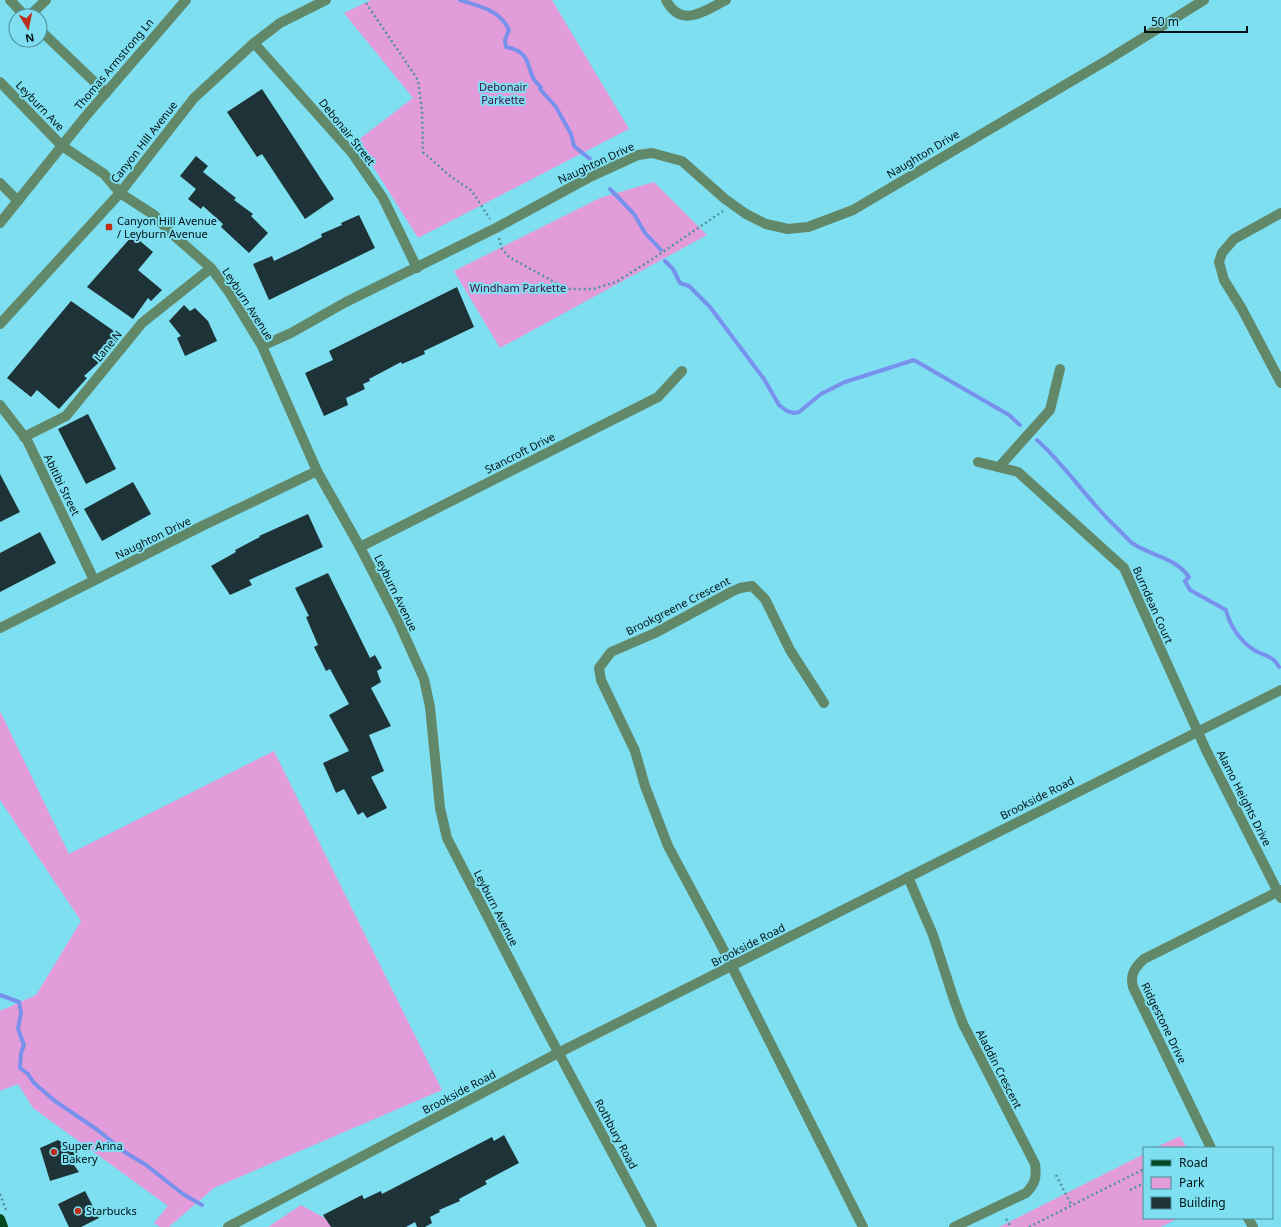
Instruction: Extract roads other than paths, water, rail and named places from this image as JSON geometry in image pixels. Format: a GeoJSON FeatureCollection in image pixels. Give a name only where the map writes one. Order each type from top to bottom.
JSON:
{"type":"FeatureCollection","features":[{"type":"Feature","properties":{"kind":"main road"},"geometry":{"type":"LineString","coordinates":[[0,1219],[3,1227]]}},
{"type":"Feature","properties":{"kind":"street"},"geometry":{"type":"LineString","coordinates":[[10,0],[18,8]]}},
{"type":"Feature","properties":{"kind":"street"},"geometry":{"type":"LineString","coordinates":[[38,8],[46,0]]}},
{"type":"Feature","properties":{"kind":"street","name":"Thomas Armstrong Ln"},"geometry":{"type":"LineString","coordinates":[[0,223],[106,93],[186,0]]}},
{"type":"Feature","properties":{"kind":"street","name":"Canyon Hill Avenue"},"geometry":{"type":"LineString","coordinates":[[0,324],[120,192],[194,98],[254,42],[280,23],[326,0]]}},
{"type":"Feature","properties":{"kind":"street"},"geometry":{"type":"LineString","coordinates":[[666,0],[673,12],[684,16],[696,14],[726,0]]}},
{"type":"Feature","properties":{"kind":"street","name":"Naughton Drive"},"geometry":{"type":"LineString","coordinates":[[262,346],[291,333],[346,302],[496,228],[588,178],[638,155],[652,153],[682,161],[732,204],[746,214],[766,224],[788,229],[808,227],[831,220],[859,206],[1109,59],[1204,0]]}},
{"type":"Feature","properties":{"kind":"street"},"geometry":{"type":"LineString","coordinates":[[48,38],[106,93]]}},
{"type":"Feature","properties":{"kind":"street","name":"Debonair Street"},"geometry":{"type":"LineString","coordinates":[[254,42],[352,153],[383,198],[417,268]]}},
{"type":"Feature","properties":{"kind":"street","name":"Leyburn Ave"},"geometry":{"type":"LineString","coordinates":[[0,82],[62,146],[104,174],[120,192]]}},
{"type":"Feature","properties":{"kind":"street"},"geometry":{"type":"LineString","coordinates":[[0,183],[18,201]]}},
{"type":"Feature","properties":{"kind":"street","name":"Leyburn Avenue"},"geometry":{"type":"LineString","coordinates":[[120,192],[154,215],[171,233],[211,268],[229,292],[262,346],[317,471],[360,547],[399,623],[424,679],[430,707],[440,808],[447,838],[558,1053]]}},
{"type":"Feature","properties":{"kind":"street"},"geometry":{"type":"LineString","coordinates":[[1281,213],[1234,239],[1222,253],[1219,262],[1224,280],[1242,309],[1281,383]]}},
{"type":"Feature","properties":{"kind":"street","name":"Lane N"},"geometry":{"type":"LineString","coordinates":[[24,437],[66,416],[142,324],[211,268]]}},
{"type":"Feature","properties":{"kind":"street"},"geometry":{"type":"LineString","coordinates":[[999,467],[1050,410],[1060,369]]}},
{"type":"Feature","properties":{"kind":"street","name":"Stancroft Drive"},"geometry":{"type":"LineString","coordinates":[[360,547],[658,397],[682,371]]}},
{"type":"Feature","properties":{"kind":"street","name":"Abitibi Street"},"geometry":{"type":"LineString","coordinates":[[0,406],[24,437],[94,580]]}},
{"type":"Feature","properties":{"kind":"street","name":"Burndean Court"},"geometry":{"type":"LineString","coordinates":[[978,462],[1018,472],[1124,568],[1197,731]]}},
{"type":"Feature","properties":{"kind":"street","name":"Naughton Drive"},"geometry":{"type":"LineString","coordinates":[[0,628],[58,601],[94,580],[317,471]]}},
{"type":"Feature","properties":{"kind":"street","name":"Brookgreene Crescent"},"geometry":{"type":"LineString","coordinates":[[732,966],[668,846],[644,786],[635,751],[601,680],[599,668],[611,652],[655,633],[730,592],[740,588],[752,586],[764,599],[790,650],[824,703]]}},
{"type":"Feature","properties":{"kind":"street","name":"Brookside Road"},"geometry":{"type":"LineString","coordinates":[[228,1227],[558,1053],[1281,690]]}},
{"type":"Feature","properties":{"kind":"street","name":"Alamo Heights Drive"},"geometry":{"type":"LineString","coordinates":[[1197,731],[1280,893]]}},
{"type":"Feature","properties":{"kind":"street","name":"Aladdin Crescent"},"geometry":{"type":"LineString","coordinates":[[908,877],[933,935],[963,1024],[1036,1168],[1034,1185],[1026,1193],[954,1227]]}},
{"type":"Feature","properties":{"kind":"street","name":"Ridgestone Drive"},"geometry":{"type":"LineString","coordinates":[[1211,1147],[1133,987],[1131,979],[1137,965],[1144,959],[1280,893]]}},
{"type":"Feature","properties":{"kind":"street"},"geometry":{"type":"LineString","coordinates":[[732,966],[863,1227]]}},
{"type":"Feature","properties":{"kind":"street","name":"Rothbury Road"},"geometry":{"type":"LineString","coordinates":[[558,1053],[652,1227]]}},
{"type":"Feature","properties":{"kind":"waterway"},"geometry":{"type":"LineString","coordinates":[[460,0],[495,13],[505,23],[509,30],[505,40],[506,47],[516,50],[526,59],[532,76],[541,87],[540,89],[556,107],[571,134],[574,146],[590,159]]}},
{"type":"Feature","properties":{"kind":"waterway"},"geometry":{"type":"LineString","coordinates":[[610,189],[634,214],[645,233],[661,250]]}},
{"type":"Feature","properties":{"kind":"waterway"},"geometry":{"type":"LineString","coordinates":[[665,261],[673,269],[680,283],[689,286],[710,307],[764,379],[779,405],[787,411],[794,413],[799,412],[821,394],[845,382],[914,360],[1009,415],[1020,425]]}},
{"type":"Feature","properties":{"kind":"waterway"},"geometry":{"type":"LineString","coordinates":[[1037,440],[1058,461],[1106,518],[1128,540],[1139,547],[1170,561],[1183,570],[1189,577],[1185,581],[1190,590],[1226,610],[1233,627],[1240,638],[1254,650],[1272,658],[1279,667]]}},
{"type":"Feature","properties":{"kind":"waterway"},"geometry":{"type":"LineString","coordinates":[[0,995],[19,1002],[21,1013],[18,1029],[24,1045],[21,1053],[20,1068],[28,1074],[34,1083],[55,1101],[99,1131],[123,1151],[146,1165],[183,1194],[202,1205]]}},
{"type":"Feature","properties":{"kind":"place","name":"Canyon Hill Avenue / Leyburn Avenue"},"geometry":{"type":"Point","coordinates":[109,227]}},
{"type":"Feature","properties":{"kind":"place","name":"Super Arina Bakery"},"geometry":{"type":"Point","coordinates":[54,1152]}},
{"type":"Feature","properties":{"kind":"place","name":"Starbucks"},"geometry":{"type":"Point","coordinates":[78,1211]}},
{"type":"Feature","properties":{"kind":"park label","name":"Debonair Parkette"},"geometry":{"type":"Point","coordinates":[503,93]}},
{"type":"Feature","properties":{"kind":"park label","name":"Windham Parkette"},"geometry":{"type":"Point","coordinates":[518,288]}}]}
